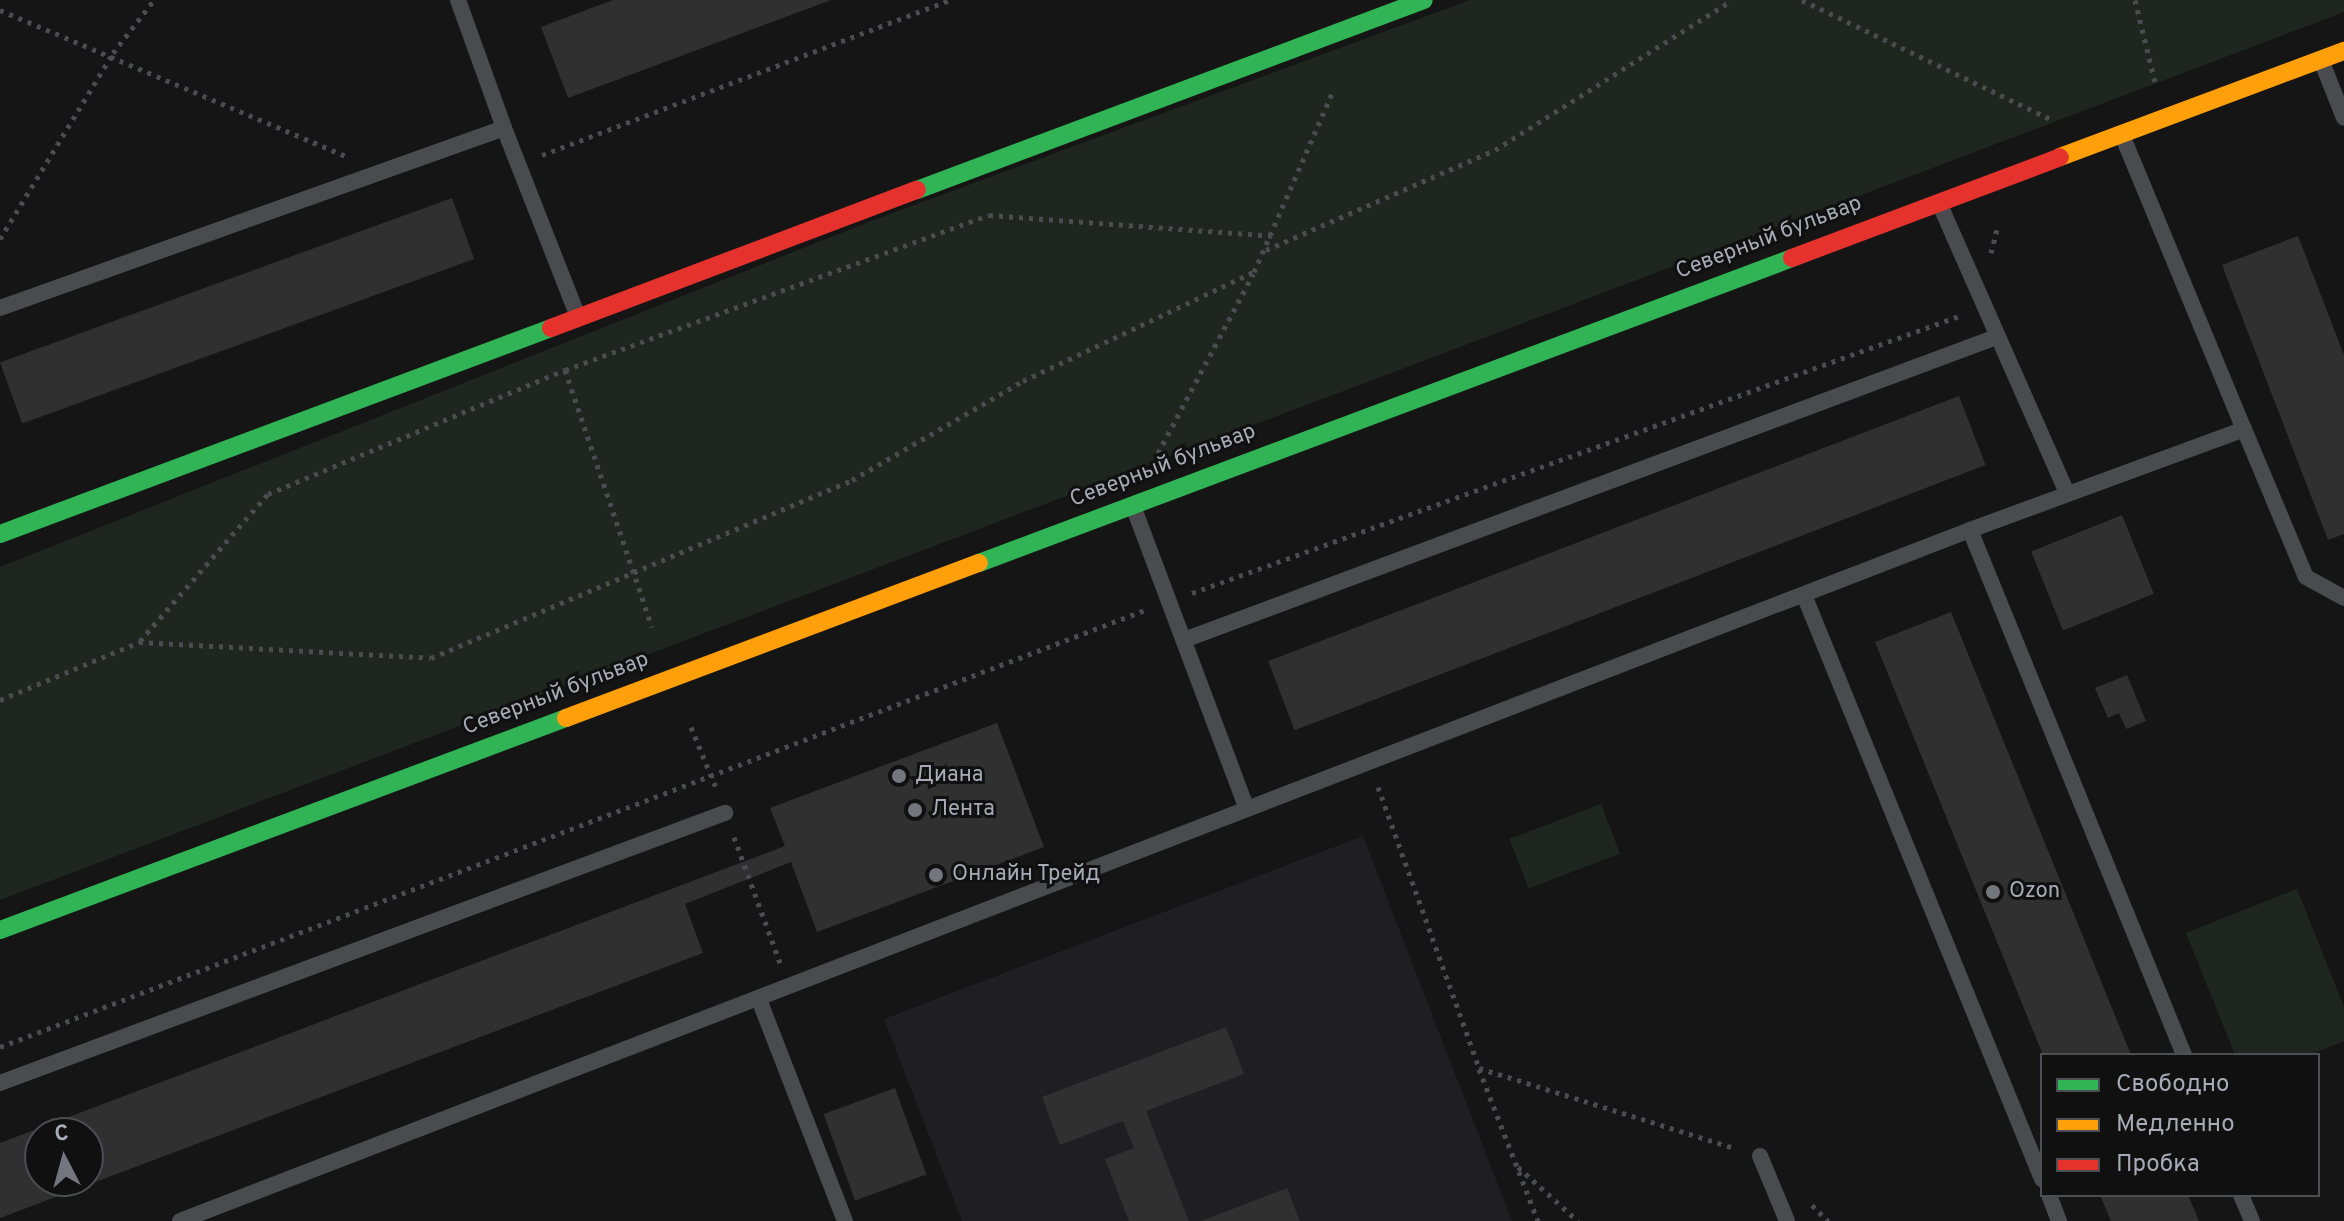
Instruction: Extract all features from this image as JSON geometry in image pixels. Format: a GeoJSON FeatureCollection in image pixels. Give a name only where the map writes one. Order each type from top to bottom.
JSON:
{"type":"FeatureCollection","features":[{"type":"Feature","properties":{"kind":"main road"},"geometry":{"type":"LineString","coordinates":[[0,534],[1414,2]]}},
{"type":"Feature","properties":{"kind":"main road","name":"Северный бульвар"},"geometry":{"type":"LineString","coordinates":[[0,930],[2163,114],[2344,51]]}},
{"type":"Feature","properties":{"kind":"lane"},"geometry":{"type":"LineString","coordinates":[[458,0],[578,319]]}},
{"type":"Feature","properties":{"kind":"lane"},"geometry":{"type":"LineString","coordinates":[[2321,60],[2344,118]]}},
{"type":"Feature","properties":{"kind":"lane"},"geometry":{"type":"LineString","coordinates":[[0,308],[504,128]]}},
{"type":"Feature","properties":{"kind":"lane"},"geometry":{"type":"LineString","coordinates":[[2120,131],[2306,577],[2342,595]]}},
{"type":"Feature","properties":{"kind":"lane"},"geometry":{"type":"LineString","coordinates":[[1938,200],[2067,493]]}},
{"type":"Feature","properties":{"kind":"lane"},"geometry":{"type":"LineString","coordinates":[[1184,640],[1996,337]]}},
{"type":"Feature","properties":{"kind":"lane"},"geometry":{"type":"LineString","coordinates":[[180,1221],[760,1002],[1368,760],[2067,493],[2244,429]]}},
{"type":"Feature","properties":{"kind":"lane"},"geometry":{"type":"LineString","coordinates":[[1132,503],[1246,807]]}},
{"type":"Feature","properties":{"kind":"lane"},"geometry":{"type":"LineString","coordinates":[[1970,530],[2183,1053]]}},
{"type":"Feature","properties":{"kind":"lane"},"geometry":{"type":"LineString","coordinates":[[1804,595],[2040,1174]]}},
{"type":"Feature","properties":{"kind":"lane"},"geometry":{"type":"LineString","coordinates":[[0,1083],[725,813]]}},
{"type":"Feature","properties":{"kind":"lane"},"geometry":{"type":"LineString","coordinates":[[760,1002],[845,1221]]}},
{"type":"Feature","properties":{"kind":"lane"},"geometry":{"type":"LineString","coordinates":[[1760,1156],[1787,1221]]}},
{"type":"Feature","properties":{"kind":"lane"},"geometry":{"type":"LineString","coordinates":[[2050,1197],[2059,1221]]}},
{"type":"Feature","properties":{"kind":"lane"},"geometry":{"type":"LineString","coordinates":[[2242,1197],[2252,1221]]}},
{"type":"Feature","properties":{"kind":"path"},"geometry":{"type":"LineString","coordinates":[[0,239],[113,53],[154,0]]}},
{"type":"Feature","properties":{"kind":"path"},"geometry":{"type":"LineString","coordinates":[[518,164],[949,0]]}},
{"type":"Feature","properties":{"kind":"path"},"geometry":{"type":"LineString","coordinates":[[1265,250],[1495,150],[1732,0]]}},
{"type":"Feature","properties":{"kind":"path"},"geometry":{"type":"LineString","coordinates":[[1802,0],[2095,140]]}},
{"type":"Feature","properties":{"kind":"path"},"geometry":{"type":"LineString","coordinates":[[2135,0],[2163,114]]}},
{"type":"Feature","properties":{"kind":"path"},"geometry":{"type":"LineString","coordinates":[[0,10],[113,53],[382,172]]}},
{"type":"Feature","properties":{"kind":"path"},"geometry":{"type":"LineString","coordinates":[[1132,503],[1273,236],[1333,91]]}},
{"type":"Feature","properties":{"kind":"path"},"geometry":{"type":"LineString","coordinates":[[139,642],[268,494],[565,370],[989,215],[1273,236]]}},
{"type":"Feature","properties":{"kind":"path"},"geometry":{"type":"LineString","coordinates":[[0,700],[139,642],[431,658],[632,578],[852,480],[1023,381],[1254,272]]}},
{"type":"Feature","properties":{"kind":"path"},"geometry":{"type":"LineString","coordinates":[[565,370],[632,578],[652,627]]}},
{"type":"Feature","properties":{"kind":"path"},"geometry":{"type":"LineString","coordinates":[[691,727],[790,990]]}},
{"type":"Feature","properties":{"kind":"path"},"geometry":{"type":"LineString","coordinates":[[1368,760],[1479,1068],[1538,1221]]}},
{"type":"Feature","properties":{"kind":"path"},"geometry":{"type":"LineString","coordinates":[[1479,1068],[1760,1156]]}},
{"type":"Feature","properties":{"kind":"path"},"geometry":{"type":"LineString","coordinates":[[1517,1166],[1578,1221]]}},
{"type":"Feature","properties":{"kind":"path"},"geometry":{"type":"LineString","coordinates":[[1805,1199],[1828,1221]]}},
{"type":"Feature","properties":{"kind":"shaded area"},"geometry":{"type":"Polygon","coordinates":[[[1470,0],[2344,0],[2344,12],[0,900],[0,567],[879,218],[1470,0]]]}},
{"type":"Feature","properties":{"kind":"shaded area"},"geometry":{"type":"Polygon","coordinates":[[[1601,804],[1620,853],[1529,889],[1510,839],[1601,804]]]}},
{"type":"Feature","properties":{"kind":"shaded area"},"geometry":{"type":"Polygon","coordinates":[[[1363,836],[1512,1221],[962,1221],[884,1019],[1363,836]]]}},
{"type":"Feature","properties":{"kind":"shaded area"},"geometry":{"type":"Polygon","coordinates":[[[2297,889],[2344,1007],[2344,1041],[2315,1053],[2234,1053],[2186,933],[2297,889]]]}},
{"type":"Feature","properties":{"kind":"building"},"geometry":{"type":"Polygon","coordinates":[[[613,0],[831,0],[568,98],[541,27],[613,0]]]}},
{"type":"Feature","properties":{"kind":"building"},"geometry":{"type":"Polygon","coordinates":[[[452,198],[474,259],[22,424],[0,363],[452,198]]]}},
{"type":"Feature","properties":{"kind":"building"},"geometry":{"type":"Polygon","coordinates":[[[2298,236],[2344,355],[2344,534],[2328,540],[2222,265],[2298,236]]]}},
{"type":"Feature","properties":{"kind":"building"},"geometry":{"type":"Polygon","coordinates":[[[1959,396],[1986,465],[1295,730],[1268,661],[1959,396]]]}},
{"type":"Feature","properties":{"kind":"building"},"geometry":{"type":"Polygon","coordinates":[[[2122,515],[2154,594],[2063,631],[2031,552],[2122,515]]]}},
{"type":"Feature","properties":{"kind":"building"},"geometry":{"type":"Polygon","coordinates":[[[1951,612],[2130,1053],[2042,1053],[1875,642],[1951,612]]]}},
{"type":"Feature","properties":{"kind":"building"},"geometry":{"type":"Polygon","coordinates":[[[2127,675],[2146,721],[2126,729],[2119,713],[2108,718],[2095,688],[2127,675]]]}},
{"type":"Feature","properties":{"kind":"building"},"geometry":{"type":"Polygon","coordinates":[[[997,723],[1044,847],[817,932],[791,862],[685,904],[703,953],[104,1179],[104,1117],[69,1117],[785,846],[770,808],[997,723]]]}},
{"type":"Feature","properties":{"kind":"building"},"geometry":{"type":"Polygon","coordinates":[[[1226,1027],[1244,1074],[1146,1111],[1189,1221],[1129,1221],[1105,1159],[1134,1148],[1123,1121],[1060,1145],[1042,1097],[1226,1027]]]}},
{"type":"Feature","properties":{"kind":"building"},"geometry":{"type":"Polygon","coordinates":[[[895,1088],[926,1174],[855,1200],[824,1114],[895,1088]]]}},
{"type":"Feature","properties":{"kind":"building"},"geometry":{"type":"Polygon","coordinates":[[[24,1134],[24,1197],[56,1197],[0,1218],[0,1143],[24,1134]]]}},
{"type":"Feature","properties":{"kind":"building"},"geometry":{"type":"Polygon","coordinates":[[[1287,1188],[1300,1221],[1201,1221],[1287,1188]]]}},
{"type":"Feature","properties":{"kind":"building"},"geometry":{"type":"Polygon","coordinates":[[[2101,1197],[2189,1197],[2199,1221],[2111,1221],[2101,1197]]]}},
{"type":"Feature","properties":{"kind":"traffic: fast"},"geometry":{"type":"LineString","coordinates":[[917,190],[1424,0]]}},
{"type":"Feature","properties":{"kind":"traffic: fast"},"geometry":{"type":"LineString","coordinates":[[979,563],[1792,258]]}},
{"type":"Feature","properties":{"kind":"traffic: fast"},"geometry":{"type":"LineString","coordinates":[[0,534],[551,328]]}},
{"type":"Feature","properties":{"kind":"traffic: fast"},"geometry":{"type":"LineString","coordinates":[[0,930],[566,718]]}},
{"type":"Feature","properties":{"kind":"traffic: slow"},"geometry":{"type":"LineString","coordinates":[[2060,157],[2344,51]]}},
{"type":"Feature","properties":{"kind":"traffic: slow"},"geometry":{"type":"LineString","coordinates":[[566,718],[979,563]]}},
{"type":"Feature","properties":{"kind":"traffic: jam"},"geometry":{"type":"LineString","coordinates":[[1792,258],[2060,157]]}},
{"type":"Feature","properties":{"kind":"traffic: jam"},"geometry":{"type":"LineString","coordinates":[[551,328],[917,190]]}},
{"type":"Feature","properties":{"kind":"place","name":"Диана"},"geometry":{"type":"Point","coordinates":[899,776]}},
{"type":"Feature","properties":{"kind":"place","name":"Лента"},"geometry":{"type":"Point","coordinates":[915,810]}},
{"type":"Feature","properties":{"kind":"place","name":"Онлайн Трейд"},"geometry":{"type":"Point","coordinates":[936,875]}},
{"type":"Feature","properties":{"kind":"place","name":"Ozon"},"geometry":{"type":"Point","coordinates":[1993,892]}}]}
